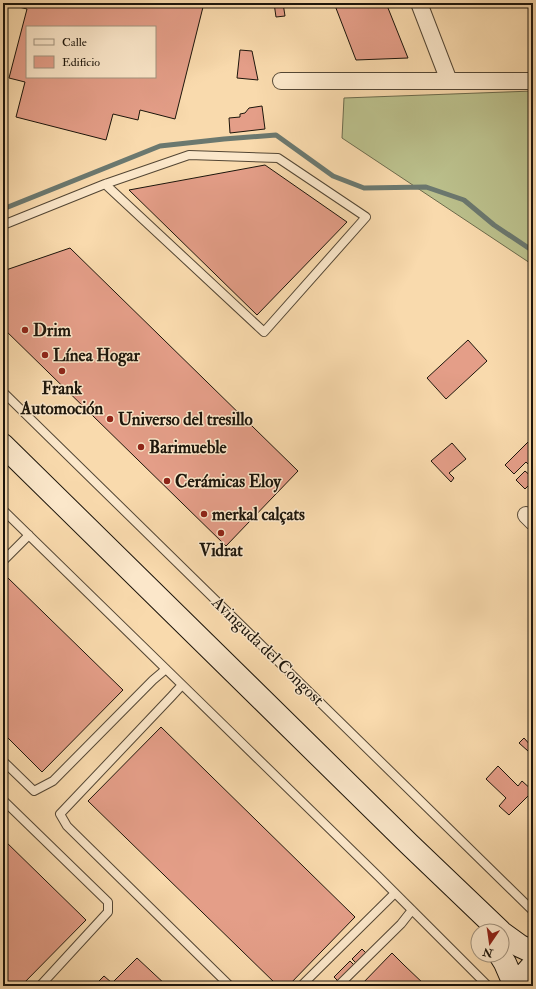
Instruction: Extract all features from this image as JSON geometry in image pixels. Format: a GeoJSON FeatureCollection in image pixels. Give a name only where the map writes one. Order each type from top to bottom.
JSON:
{"type":"FeatureCollection","features":[{"type":"Feature","properties":{"kind":"main road"},"geometry":{"type":"LineString","coordinates":[[3,445],[492,923]]}},
{"type":"Feature","properties":{"kind":"main road"},"geometry":{"type":"LineString","coordinates":[[3,464],[470,923]]}},
{"type":"Feature","properties":{"kind":"main road"},"geometry":{"type":"LineString","coordinates":[[510,939],[520,946],[533,952]]}},
{"type":"Feature","properties":{"kind":"main road"},"geometry":{"type":"LineString","coordinates":[[505,963],[514,986]]}},
{"type":"Feature","properties":{"kind":"main road"},"geometry":{"type":"LineString","coordinates":[[519,986],[524,975],[533,965]]}},
{"type":"Feature","properties":{"kind":"street"},"geometry":{"type":"LineString","coordinates":[[419,3],[449,81]]}},
{"type":"Feature","properties":{"kind":"street"},"geometry":{"type":"LineString","coordinates":[[281,81],[533,81]]}},
{"type":"Feature","properties":{"kind":"lane"},"geometry":{"type":"LineString","coordinates":[[3,225],[105,184],[189,155],[278,158],[366,217],[264,332],[105,184]]}},
{"type":"Feature","properties":{"kind":"lane","name":"Avinguda del Congost"},"geometry":{"type":"LineString","coordinates":[[3,392],[533,911]]}},
{"type":"Feature","properties":{"kind":"lane"},"geometry":{"type":"LineString","coordinates":[[3,510],[395,893],[488,986]]}},
{"type":"Feature","properties":{"kind":"lane"},"geometry":{"type":"LineString","coordinates":[[3,561],[29,535]]}},
{"type":"Feature","properties":{"kind":"lane"},"geometry":{"type":"LineString","coordinates":[[3,761],[34,791],[52,782],[153,680],[166,669]]}},
{"type":"Feature","properties":{"kind":"lane"},"geometry":{"type":"LineString","coordinates":[[182,685],[60,814],[66,826],[230,986]]}},
{"type":"Feature","properties":{"kind":"lane"},"geometry":{"type":"LineString","coordinates":[[3,800],[108,902],[108,912],[40,986]]}},
{"type":"Feature","properties":{"kind":"lane"},"geometry":{"type":"LineString","coordinates":[[301,986],[395,893]]}},
{"type":"Feature","properties":{"kind":"lane"},"geometry":{"type":"LineString","coordinates":[[338,986],[402,924],[412,910]]}},
{"type":"Feature","properties":{"kind":"green space"},"geometry":{"type":"Polygon","coordinates":[[[533,91],[533,265],[342,138],[344,98],[533,91]]]}},
{"type":"Feature","properties":{"kind":"building"},"geometry":{"type":"Polygon","coordinates":[[[3,3],[204,3],[175,119],[140,110],[138,120],[113,114],[106,140],[16,117],[25,82],[9,78],[27,9],[3,3]]]}},
{"type":"Feature","properties":{"kind":"building"},"geometry":{"type":"Polygon","coordinates":[[[274,3],[283,3],[285,16],[276,17],[274,3]]]}},
{"type":"Feature","properties":{"kind":"building"},"geometry":{"type":"Polygon","coordinates":[[[334,3],[386,3],[408,58],[356,60],[334,3]]]}},
{"type":"Feature","properties":{"kind":"building"},"geometry":{"type":"Polygon","coordinates":[[[240,50],[252,51],[258,80],[237,78],[240,50]]]}},
{"type":"Feature","properties":{"kind":"building"},"geometry":{"type":"Polygon","coordinates":[[[262,106],[265,129],[230,133],[229,118],[240,117],[240,114],[245,113],[249,108],[262,106]]]}},
{"type":"Feature","properties":{"kind":"building"},"geometry":{"type":"Polygon","coordinates":[[[265,165],[347,222],[257,315],[129,190],[265,165]]]}},
{"type":"Feature","properties":{"kind":"building"},"geometry":{"type":"Polygon","coordinates":[[[70,248],[298,471],[226,546],[3,328],[3,271],[70,248]]]}},
{"type":"Feature","properties":{"kind":"building"},"geometry":{"type":"Polygon","coordinates":[[[468,340],[487,361],[446,399],[427,378],[468,340]]]}},
{"type":"Feature","properties":{"kind":"building"},"geometry":{"type":"Polygon","coordinates":[[[533,437],[533,459],[528,464],[526,462],[514,474],[505,465],[533,437]]]}},
{"type":"Feature","properties":{"kind":"building"},"geometry":{"type":"Polygon","coordinates":[[[452,443],[466,459],[449,473],[454,478],[451,482],[431,461],[452,443]]]}},
{"type":"Feature","properties":{"kind":"building"},"geometry":{"type":"Polygon","coordinates":[[[525,471],[533,478],[533,481],[525,489],[516,480],[525,471]]]}},
{"type":"Feature","properties":{"kind":"building"},"geometry":{"type":"Polygon","coordinates":[[[8,578],[123,690],[42,772],[3,733],[3,582],[8,578]]]}},
{"type":"Feature","properties":{"kind":"building"},"geometry":{"type":"Polygon","coordinates":[[[161,727],[355,917],[288,986],[278,986],[88,801],[161,727]]]}},
{"type":"Feature","properties":{"kind":"building"},"geometry":{"type":"Polygon","coordinates":[[[524,738],[532,747],[528,751],[519,743],[524,738]]]}},
{"type":"Feature","properties":{"kind":"building"},"geometry":{"type":"Polygon","coordinates":[[[498,766],[518,786],[522,781],[533,791],[509,815],[499,806],[506,798],[486,779],[498,766]]]}},
{"type":"Feature","properties":{"kind":"building"},"geometry":{"type":"Polygon","coordinates":[[[3,839],[86,920],[21,986],[3,986],[3,839]]]}},
{"type":"Feature","properties":{"kind":"building"},"geometry":{"type":"Polygon","coordinates":[[[362,949],[366,953],[356,963],[352,959],[362,949]]]}},
{"type":"Feature","properties":{"kind":"building"},"geometry":{"type":"Polygon","coordinates":[[[392,953],[404,965],[426,986],[360,986],[392,953]]]}},
{"type":"Feature","properties":{"kind":"building"},"geometry":{"type":"Polygon","coordinates":[[[137,958],[167,986],[94,986],[104,976],[112,983],[137,958]]]}},
{"type":"Feature","properties":{"kind":"building"},"geometry":{"type":"Polygon","coordinates":[[[350,961],[355,966],[339,982],[334,977],[350,961]]]}},
{"type":"Feature","properties":{"kind":"waterway"},"geometry":{"type":"LineString","coordinates":[[3,209],[160,146],[276,135],[333,176],[364,188],[426,187],[464,200],[494,225],[533,251]]}},
{"type":"Feature","properties":{"kind":"place","name":"Drim"},"geometry":{"type":"Point","coordinates":[25,330]}},
{"type":"Feature","properties":{"kind":"place","name":"Línea Hogar"},"geometry":{"type":"Point","coordinates":[45,355]}},
{"type":"Feature","properties":{"kind":"place","name":"Frank Automoción"},"geometry":{"type":"Point","coordinates":[62,371]}},
{"type":"Feature","properties":{"kind":"place","name":"Universo del tresillo"},"geometry":{"type":"Point","coordinates":[110,419]}},
{"type":"Feature","properties":{"kind":"place","name":"Barimueble"},"geometry":{"type":"Point","coordinates":[141,447]}},
{"type":"Feature","properties":{"kind":"place","name":"Cerámicas Eloy"},"geometry":{"type":"Point","coordinates":[167,481]}},
{"type":"Feature","properties":{"kind":"place","name":"merkal calçats"},"geometry":{"type":"Point","coordinates":[204,514]}},
{"type":"Feature","properties":{"kind":"place","name":"Vidrat"},"geometry":{"type":"Point","coordinates":[221,533]}}]}
